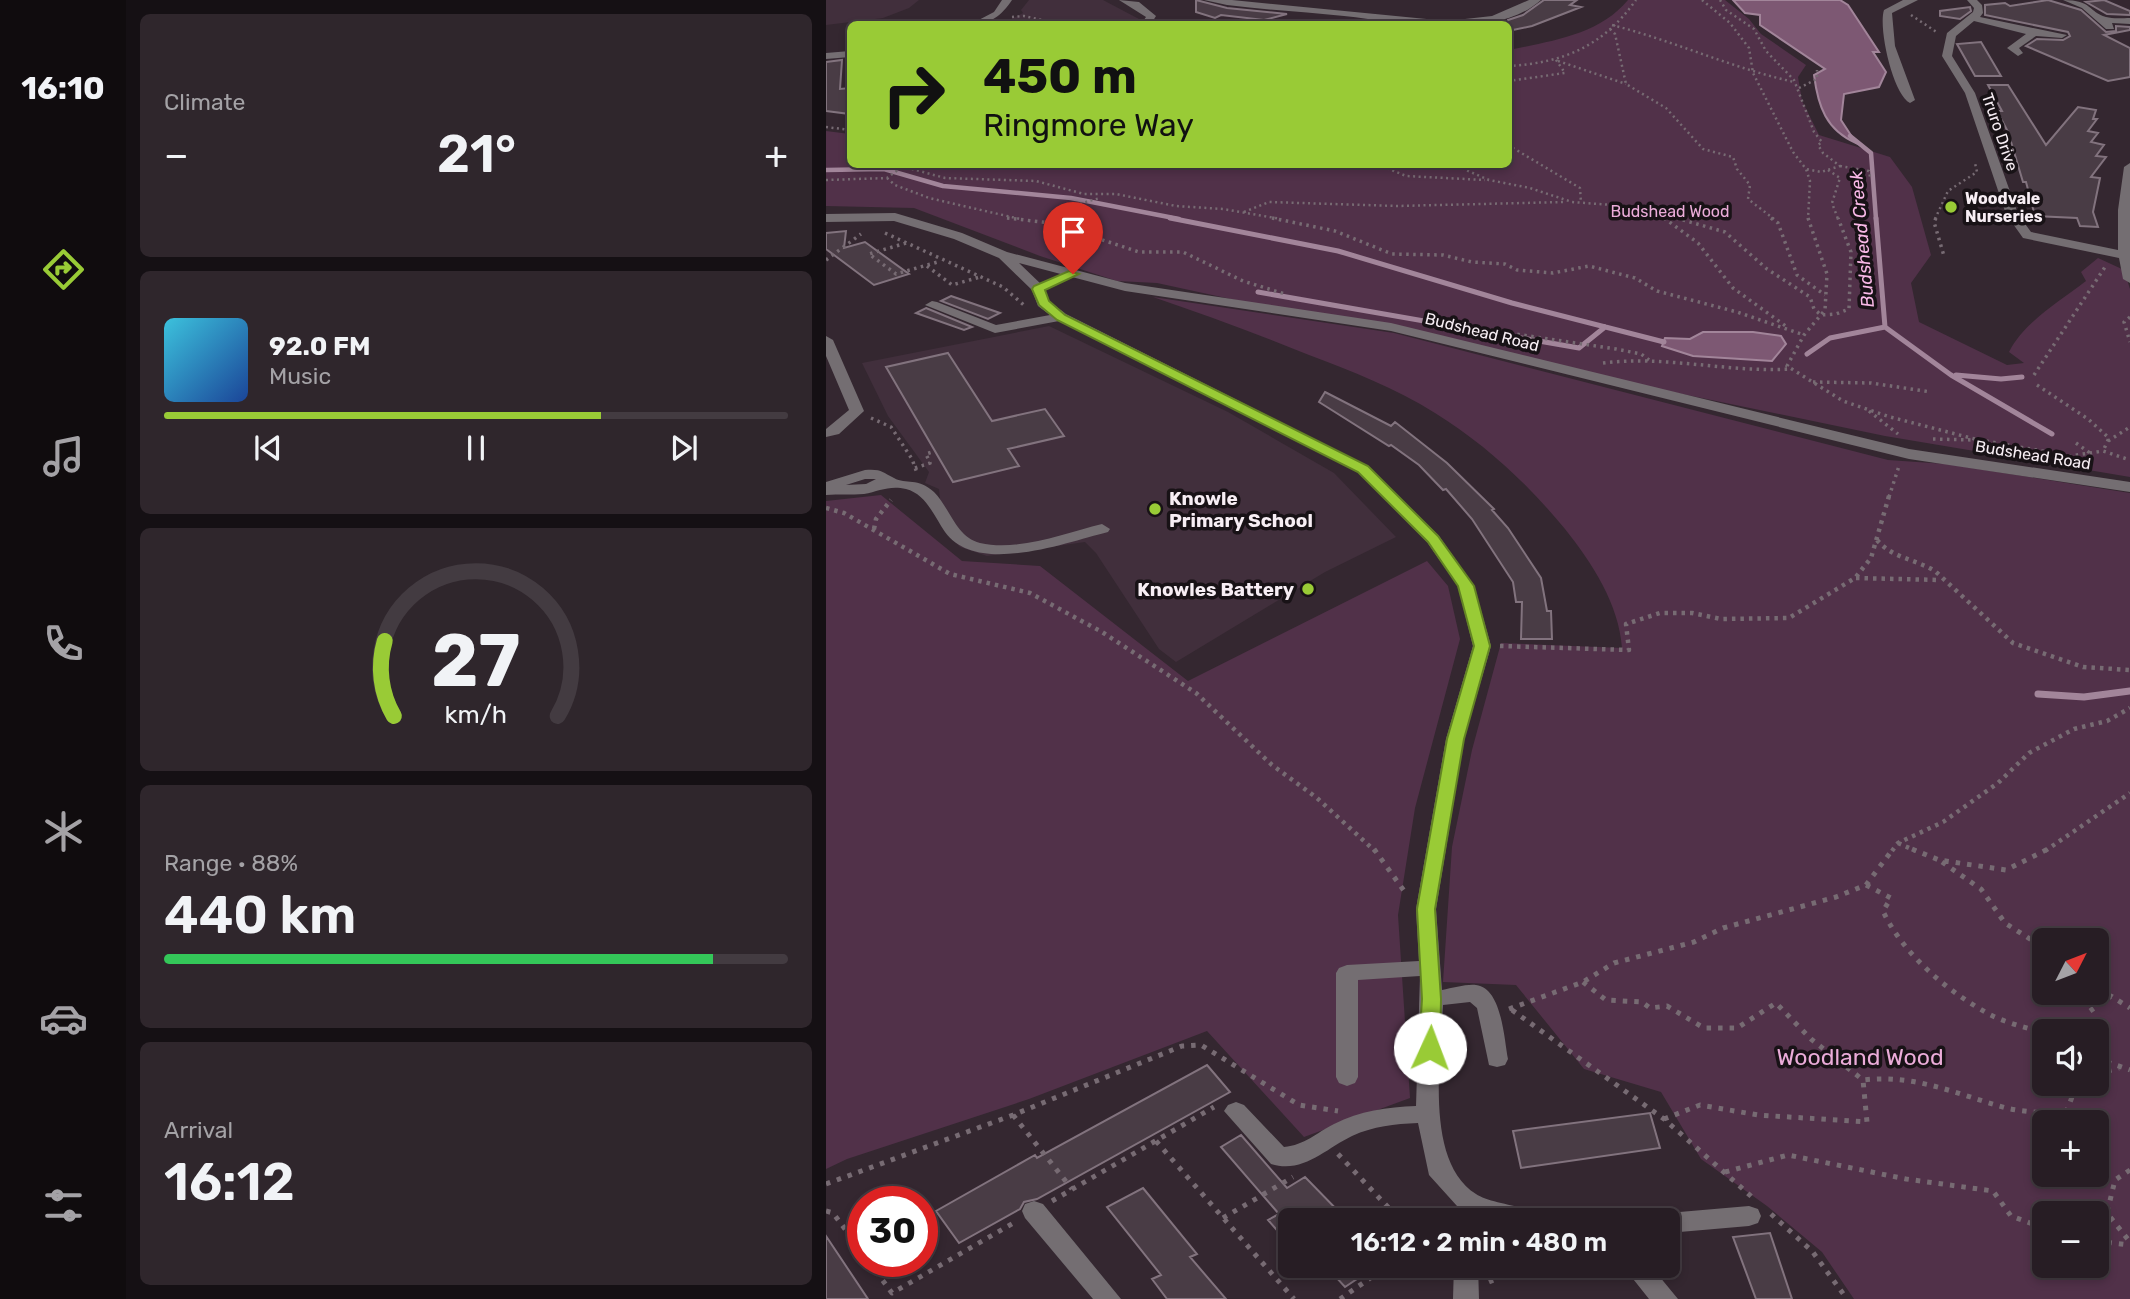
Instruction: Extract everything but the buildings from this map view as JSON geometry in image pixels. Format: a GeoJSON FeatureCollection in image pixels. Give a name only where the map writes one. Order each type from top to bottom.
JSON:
{"type":"FeatureCollection","features":[{"type":"Feature","properties":{"kind":"street"},"geometry":{"type":"LineString","coordinates":[[982,21],[998,14],[1007,0]]}},
{"type":"Feature","properties":{"kind":"street"},"geometry":{"type":"LineString","coordinates":[[1124,0],[1136,4],[1151,16],[1148,21]]}},
{"type":"Feature","properties":{"kind":"street"},"geometry":{"type":"LineString","coordinates":[[1209,0],[1407,21]]}},
{"type":"Feature","properties":{"kind":"street"},"geometry":{"type":"LineString","coordinates":[[1354,14],[1363,0]]}},
{"type":"Feature","properties":{"kind":"street"},"geometry":{"type":"LineString","coordinates":[[1473,21],[1516,12],[1536,0]]}},
{"type":"Feature","properties":{"kind":"street"},"geometry":{"type":"LineString","coordinates":[[1910,100],[1895,66],[1886,22],[1887,12],[1896,5],[1913,0]]}},
{"type":"Feature","properties":{"kind":"street"},"geometry":{"type":"LineString","coordinates":[[1951,35],[1978,13],[1979,7],[1972,0]]}},
{"type":"Feature","properties":{"kind":"street"},"geometry":{"type":"LineString","coordinates":[[2068,0],[2085,6],[2107,24],[2130,21]]}},
{"type":"Feature","properties":{"kind":"street"},"geometry":{"type":"LineString","coordinates":[[1973,18],[2034,33],[2062,35]]}},
{"type":"Feature","properties":{"kind":"street"},"geometry":{"type":"LineString","coordinates":[[2018,54],[2012,48],[2034,33]]}},
{"type":"Feature","properties":{"kind":"street","name":"Truro Drive"},"geometry":{"type":"LineString","coordinates":[[1951,35],[1947,56],[1970,93],[2012,214],[2027,235],[2117,254]]}},
{"type":"Feature","properties":{"kind":"street"},"geometry":{"type":"LineString","coordinates":[[826,56],[847,54]]}},
{"type":"Feature","properties":{"kind":"street"},"geometry":{"type":"LineString","coordinates":[[2130,167],[2117,254],[2130,279]]}},
{"type":"Feature","properties":{"kind":"street","name":"Budshead Road"},"geometry":{"type":"LineString","coordinates":[[826,218],[895,217],[958,236],[1002,255],[1125,287],[1391,327],[1903,452],[2130,487]]}},
{"type":"Feature","properties":{"kind":"street"},"geometry":{"type":"LineString","coordinates":[[1002,255],[1038,289],[1043,303],[1054,318],[1363,469],[1433,539],[1466,586],[1482,646],[1455,739],[1426,909],[1432,999],[1427,1114],[1441,1175],[1467,1208]]}},
{"type":"Feature","properties":{"kind":"street"},"geometry":{"type":"LineString","coordinates":[[1038,289],[1073,274]]}},
{"type":"Feature","properties":{"kind":"street"},"geometry":{"type":"LineString","coordinates":[[932,305],[995,329],[1054,318]]}},
{"type":"Feature","properties":{"kind":"street"},"geometry":{"type":"LineString","coordinates":[[826,340],[857,411],[830,432]]}},
{"type":"Feature","properties":{"kind":"street"},"geometry":{"type":"LineString","coordinates":[[826,489],[865,489],[884,482],[913,485],[932,499],[953,535],[974,547],[1032,545],[1102,529]]}},
{"type":"Feature","properties":{"kind":"street"},"geometry":{"type":"LineString","coordinates":[[1348,1077],[1347,973],[1430,968]]}},
{"type":"Feature","properties":{"kind":"street"},"geometry":{"type":"LineString","coordinates":[[1432,999],[1475,993],[1487,1005],[1497,1059]]}},
{"type":"Feature","properties":{"kind":"street"},"geometry":{"type":"LineString","coordinates":[[1236,1111],[1279,1157],[1328,1151],[1382,1116],[1427,1114]]}},
{"type":"Feature","properties":{"kind":"street"},"geometry":{"type":"LineString","coordinates":[[1034,1211],[1108,1299]]}},
{"type":"Feature","properties":{"kind":"street"},"geometry":{"type":"LineString","coordinates":[[1680,1222],[1749,1216]]}},
{"type":"Feature","properties":{"kind":"street"},"geometry":{"type":"LineString","coordinates":[[1461,1296],[1464,1278]]}},
{"type":"Feature","properties":{"kind":"street"},"geometry":{"type":"LineString","coordinates":[[1646,1278],[1665,1299]]}},
{"type":"Feature","properties":{"kind":"path"},"geometry":{"type":"LineString","coordinates":[[1512,66],[1556,59],[1582,50],[1629,11],[1636,0]]}},
{"type":"Feature","properties":{"kind":"path"},"geometry":{"type":"LineString","coordinates":[[1702,0],[1730,23],[1748,48],[1753,73],[1810,181],[1808,220],[1827,274],[1825,310],[1804,335],[1787,366],[1843,401],[1865,409],[1975,439],[2070,456],[2104,451],[2130,460]]}},
{"type":"Feature","properties":{"kind":"path"},"geometry":{"type":"LineString","coordinates":[[1720,0],[1726,10],[1750,25],[1766,51],[1799,88],[1799,98],[1805,104],[1814,136],[1822,142],[1818,145],[1820,150],[1840,166]]}},
{"type":"Feature","properties":{"kind":"path"},"geometry":{"type":"LineString","coordinates":[[1896,5],[1934,32],[1951,35]]}},
{"type":"Feature","properties":{"kind":"path"},"geometry":{"type":"LineString","coordinates":[[990,17],[1024,16],[1046,21]]}},
{"type":"Feature","properties":{"kind":"path"},"geometry":{"type":"LineString","coordinates":[[1015,21],[1024,16]]}},
{"type":"Feature","properties":{"kind":"path"},"geometry":{"type":"LineString","coordinates":[[1611,27],[1657,37],[1753,73],[1794,82]]}},
{"type":"Feature","properties":{"kind":"path"},"geometry":{"type":"LineString","coordinates":[[1611,27],[1626,84]]}},
{"type":"Feature","properties":{"kind":"path"},"geometry":{"type":"LineString","coordinates":[[1512,80],[1565,73],[1556,59]]}},
{"type":"Feature","properties":{"kind":"path"},"geometry":{"type":"LineString","coordinates":[[1556,59],[1626,84],[1665,108],[1703,149],[1733,157],[1737,169],[1750,185],[1748,199],[1778,223],[1797,275],[1825,296]]}},
{"type":"Feature","properties":{"kind":"path"},"geometry":{"type":"LineString","coordinates":[[1799,88],[1817,79],[1817,70]]}},
{"type":"Feature","properties":{"kind":"path"},"geometry":{"type":"LineString","coordinates":[[826,127],[847,130]]}},
{"type":"Feature","properties":{"kind":"path"},"geometry":{"type":"LineString","coordinates":[[1944,256],[1934,222],[1948,191],[1977,172],[1973,155],[1989,146]]}},
{"type":"Feature","properties":{"kind":"path"},"geometry":{"type":"LineString","coordinates":[[1512,147],[1580,188],[1581,203]]}},
{"type":"Feature","properties":{"kind":"path"},"geometry":{"type":"LineString","coordinates":[[1806,169],[1821,172],[1840,166],[1869,171],[1870,177]]}},
{"type":"Feature","properties":{"kind":"path"},"geometry":{"type":"LineString","coordinates":[[826,180],[887,178],[900,168]]}},
{"type":"Feature","properties":{"kind":"path"},"geometry":{"type":"LineString","coordinates":[[913,168],[945,178],[1036,181],[1066,190],[1104,196]]}},
{"type":"Feature","properties":{"kind":"path"},"geometry":{"type":"LineString","coordinates":[[1387,168],[1406,176],[1489,180],[1530,188],[1572,202]]}},
{"type":"Feature","properties":{"kind":"path"},"geometry":{"type":"LineString","coordinates":[[1461,168],[1489,180]]}},
{"type":"Feature","properties":{"kind":"path"},"geometry":{"type":"LineString","coordinates":[[1243,212],[1269,202],[1397,206],[1572,202],[1630,206],[1725,232],[1767,270],[1810,297],[1814,309],[1821,315],[1836,314],[1849,309],[1852,252],[1832,202],[1840,178],[1828,170]]}},
{"type":"Feature","properties":{"kind":"path"},"geometry":{"type":"LineString","coordinates":[[887,178],[895,185],[929,198],[1008,218],[1051,223],[1139,252],[1183,252],[1244,281],[1292,296]]}},
{"type":"Feature","properties":{"kind":"path"},"geometry":{"type":"LineString","coordinates":[[1051,223],[1082,203],[1116,194],[1176,206],[1243,212],[1335,231],[1392,254],[1443,256],[1472,262],[1505,264],[1517,270],[1553,273],[1589,265],[1635,278],[1657,291],[1804,335]]}},
{"type":"Feature","properties":{"kind":"path"},"geometry":{"type":"LineString","coordinates":[[1655,211],[1698,243],[1733,288],[1767,310],[1789,329]]}},
{"type":"Feature","properties":{"kind":"path"},"geometry":{"type":"LineString","coordinates":[[883,232],[942,261],[982,276],[1003,287],[1024,306],[1054,318]]}},
{"type":"Feature","properties":{"kind":"path"},"geometry":{"type":"LineString","coordinates":[[826,260],[851,240]]}},
{"type":"Feature","properties":{"kind":"path"},"geometry":{"type":"LineString","coordinates":[[906,243],[869,254],[896,274],[942,261]]}},
{"type":"Feature","properties":{"kind":"path"},"geometry":{"type":"LineString","coordinates":[[2034,375],[2117,254]]}},
{"type":"Feature","properties":{"kind":"path"},"geometry":{"type":"LineString","coordinates":[[927,265],[952,285],[982,276]]}},
{"type":"Feature","properties":{"kind":"path"},"geometry":{"type":"LineString","coordinates":[[2130,317],[2123,322],[2130,342]]}},
{"type":"Feature","properties":{"kind":"path"},"geometry":{"type":"LineString","coordinates":[[1449,325],[1616,349],[1669,363],[1749,371],[1793,369]]}},
{"type":"Feature","properties":{"kind":"path"},"geometry":{"type":"LineString","coordinates":[[1813,382],[1871,383],[1931,392]]}},
{"type":"Feature","properties":{"kind":"path"},"geometry":{"type":"LineString","coordinates":[[2037,385],[2088,419],[2109,438],[2104,451]]}},
{"type":"Feature","properties":{"kind":"path"},"geometry":{"type":"LineString","coordinates":[[1865,409],[1900,435]]}},
{"type":"Feature","properties":{"kind":"path"},"geometry":{"type":"LineString","coordinates":[[857,411],[891,427],[917,472],[913,485],[894,495],[876,519],[874,529]]}},
{"type":"Feature","properties":{"kind":"path"},"geometry":{"type":"LineString","coordinates":[[2107,442],[2130,427]]}},
{"type":"Feature","properties":{"kind":"path"},"geometry":{"type":"LineString","coordinates":[[2076,443],[2091,453]]}},
{"type":"Feature","properties":{"kind":"path"},"geometry":{"type":"LineString","coordinates":[[915,468],[930,463],[926,454],[935,451]]}},
{"type":"Feature","properties":{"kind":"path"},"geometry":{"type":"LineString","coordinates":[[1482,646],[1629,650],[1626,624],[1660,613],[1692,613],[1721,619],[1789,618],[1855,578],[1871,558],[1892,481],[1902,461],[1903,452]]}},
{"type":"Feature","properties":{"kind":"path"},"geometry":{"type":"LineString","coordinates":[[826,508],[844,513],[950,573],[1030,593],[1102,632],[1196,693],[1272,765],[1317,798],[1370,844],[1427,921]]}},
{"type":"Feature","properties":{"kind":"path"},"geometry":{"type":"LineString","coordinates":[[1877,539],[1883,547],[1899,557],[1920,562],[2013,643],[2083,667],[2130,670]]}},
{"type":"Feature","properties":{"kind":"path"},"geometry":{"type":"LineString","coordinates":[[1855,578],[1942,580]]}},
{"type":"Feature","properties":{"kind":"path"},"geometry":{"type":"LineString","coordinates":[[1512,1010],[1583,982],[1614,963],[1694,942],[1723,928],[1836,897],[1866,885],[1898,843],[1943,822],[1998,783],[2029,753],[2074,729],[2107,721],[2130,708]]}},
{"type":"Feature","properties":{"kind":"path"},"geometry":{"type":"LineString","coordinates":[[1940,860],[2006,870],[2045,850],[2130,793]]}},
{"type":"Feature","properties":{"kind":"path"},"geometry":{"type":"LineString","coordinates":[[1898,843],[1940,860],[1982,889],[2005,923],[2032,940]]}},
{"type":"Feature","properties":{"kind":"path"},"geometry":{"type":"LineString","coordinates":[[1866,885],[1891,898],[1883,911],[1885,918],[1909,951],[1989,1013],[2032,1029]]}},
{"type":"Feature","properties":{"kind":"path"},"geometry":{"type":"LineString","coordinates":[[1583,982],[1606,1000],[1642,1002],[1650,1008],[1667,1006],[1704,1028],[1737,1028],[1776,1003],[1811,1039],[1863,1080],[1892,1077],[1970,1095],[2007,1108],[2065,1115],[2072,1096]]}},
{"type":"Feature","properties":{"kind":"path"},"geometry":{"type":"LineString","coordinates":[[2090,1011],[2111,996],[2130,1008]]}},
{"type":"Feature","properties":{"kind":"path"},"geometry":{"type":"LineString","coordinates":[[1501,1004],[1664,1119],[1700,1105],[1758,1115],[1867,1122],[1863,1080]]}},
{"type":"Feature","properties":{"kind":"path"},"geometry":{"type":"LineString","coordinates":[[826,1184],[1013,1115],[1182,1046],[1201,1045],[1298,1105],[1344,1111]]}},
{"type":"Feature","properties":{"kind":"path"},"geometry":{"type":"LineString","coordinates":[[2109,1062],[2130,1070]]}},
{"type":"Feature","properties":{"kind":"path"},"geometry":{"type":"LineString","coordinates":[[2109,1070],[2122,1067]]}},
{"type":"Feature","properties":{"kind":"path"},"geometry":{"type":"LineString","coordinates":[[1013,1115],[1072,1189]]}},
{"type":"Feature","properties":{"kind":"path"},"geometry":{"type":"LineString","coordinates":[[1156,1141],[1294,1299]]}},
{"type":"Feature","properties":{"kind":"path"},"geometry":{"type":"LineString","coordinates":[[1328,1151],[1387,1208]]}},
{"type":"Feature","properties":{"kind":"path"},"geometry":{"type":"LineString","coordinates":[[1725,1172],[1788,1155],[1906,1179],[1993,1191],[2011,1216],[2032,1224]]}},
{"type":"Feature","properties":{"kind":"path"},"geometry":{"type":"LineString","coordinates":[[2130,1170],[2115,1180],[2106,1213],[2130,1243]]}},
{"type":"Feature","properties":{"kind":"path"},"geometry":{"type":"LineString","coordinates":[[1223,1219],[1302,1172]]}},
{"type":"Feature","properties":{"kind":"path"},"geometry":{"type":"LineString","coordinates":[[826,1211],[833,1213],[847,1232]]}},
{"type":"Feature","properties":{"kind":"path"},"geometry":{"type":"LineString","coordinates":[[2109,1242],[2130,1243]]}},
{"type":"Feature","properties":{"kind":"path"},"geometry":{"type":"LineString","coordinates":[[1340,1299],[1370,1278]]}},
{"type":"Feature","properties":{"kind":"path"},"geometry":{"type":"LineString","coordinates":[[1461,1296],[1501,1278]]}},
{"type":"Feature","properties":{"kind":"shaded area"},"geometry":{"type":"Polygon","coordinates":[[[826,0],[919,0],[909,8],[883,18],[826,25],[826,0]]]}},
{"type":"Feature","properties":{"kind":"shaded area"},"geometry":{"type":"Polygon","coordinates":[[[1029,0],[1103,0],[1139,19],[1008,21],[1023,13],[1021,10],[1029,0]]]}},
{"type":"Feature","properties":{"kind":"shaded area"},"geometry":{"type":"Polygon","coordinates":[[[1733,0],[1840,0],[1848,5],[1879,52],[1873,52],[1886,72],[1879,87],[1844,94],[1841,120],[1856,143],[1837,131],[1821,107],[1814,75],[1825,69],[1760,25],[1760,15],[1745,13],[1733,0]]]}},
{"type":"Feature","properties":{"kind":"shaded area","name":"Knowle Primary School"},"geometry":{"type":"Polygon","coordinates":[[[1049,326],[1228,412],[1334,473],[1396,537],[1325,572],[1176,662],[1159,649],[1096,553],[1085,542],[987,556],[960,547],[943,529],[939,489],[925,483],[929,472],[888,416],[862,363],[1049,326]]]}},
{"type":"Feature","properties":{"kind":"shaded area"},"geometry":{"type":"Polygon","coordinates":[[[1703,332],[1753,332],[1781,336],[1786,344],[1772,361],[1693,356],[1662,346],[1665,338],[1690,339],[1703,332]]]}},
{"type":"Feature","properties":{"kind":"green space","name":"Budshead Wood"},"geometry":{"type":"Polygon","coordinates":[[[1628,0],[1725,0],[1749,19],[1761,34],[1806,65],[1798,77],[1802,101],[1819,135],[1890,157],[1912,187],[1931,255],[1911,283],[1919,322],[2007,365],[2024,363],[2009,352],[2024,331],[2043,313],[2086,281],[2081,272],[2098,258],[2124,270],[2130,289],[2130,477],[1885,436],[1663,390],[1393,326],[1263,306],[1157,283],[1117,281],[1040,256],[914,208],[826,206],[826,131],[847,134],[847,168],[1512,168],[1512,49],[1573,35],[1589,29],[1616,12],[1628,0]]]}},
{"type":"Feature","properties":{"kind":"green space","name":"Woodland Wood"},"geometry":{"type":"Polygon","coordinates":[[[1153,297],[1394,333],[1888,460],[1946,464],[2130,493],[2130,1299],[1854,1299],[1822,1252],[1767,1206],[1701,1159],[1661,1092],[1584,1069],[1516,985],[1443,982],[1452,847],[1472,750],[1501,643],[1622,648],[1616,616],[1585,556],[1565,529],[1521,481],[1471,438],[1405,396],[1341,367],[1153,297]]]}},
{"type":"Feature","properties":{"kind":"green space"},"geometry":{"type":"Polygon","coordinates":[[[881,495],[962,561],[1040,566],[1188,681],[1427,561],[1448,586],[1460,639],[1415,808],[1398,915],[1410,1098],[1304,1137],[1207,1031],[1029,1099],[847,1159],[826,1169],[826,501],[881,495]]]}},
{"type":"Feature","properties":{"kind":"waterway","name":"Budshead Creek"},"geometry":{"type":"LineString","coordinates":[[1850,136],[1871,153],[1876,219]]}},
{"type":"Feature","properties":{"kind":"waterway"},"geometry":{"type":"LineString","coordinates":[[826,170],[884,169],[943,186],[1071,198],[1179,219]]}},
{"type":"Feature","properties":{"kind":"waterway"},"geometry":{"type":"LineString","coordinates":[[1170,218],[1338,251],[1512,303],[1664,342]]}},
{"type":"Feature","properties":{"kind":"waterway","name":"Budshead Creek"},"geometry":{"type":"LineString","coordinates":[[1876,218],[1885,327]]}},
{"type":"Feature","properties":{"kind":"waterway"},"geometry":{"type":"LineString","coordinates":[[1258,292],[1579,348],[1605,327]]}},
{"type":"Feature","properties":{"kind":"waterway"},"geometry":{"type":"LineString","coordinates":[[1807,354],[1830,338],[1885,327]]}},
{"type":"Feature","properties":{"kind":"waterway","name":"Budshead Creek"},"geometry":{"type":"LineString","coordinates":[[1885,327],[1951,375],[2052,434]]}},
{"type":"Feature","properties":{"kind":"waterway"},"geometry":{"type":"LineString","coordinates":[[1956,375],[2001,379],[2022,377]]}},
{"type":"Feature","properties":{"kind":"waterway"},"geometry":{"type":"LineString","coordinates":[[2038,694],[2084,697],[2130,691]]}},
{"type":"Feature","properties":{"kind":"place","name":"Woodvale Nurseries"},"geometry":{"type":"Point","coordinates":[1951,207]}},
{"type":"Feature","properties":{"kind":"place","name":"Knowle Primary School"},"geometry":{"type":"Point","coordinates":[1155,509]}},
{"type":"Feature","properties":{"kind":"place","name":"Knowles Battery"},"geometry":{"type":"Point","coordinates":[1308,589]}},
{"type":"Feature","properties":{"kind":"route"},"geometry":{"type":"LineString","coordinates":[[1073,274],[1038,289],[1043,303],[1061,317],[1363,469],[1433,539],[1466,586],[1482,646],[1455,739],[1426,909],[1432,999],[1430,1048]]}}]}
